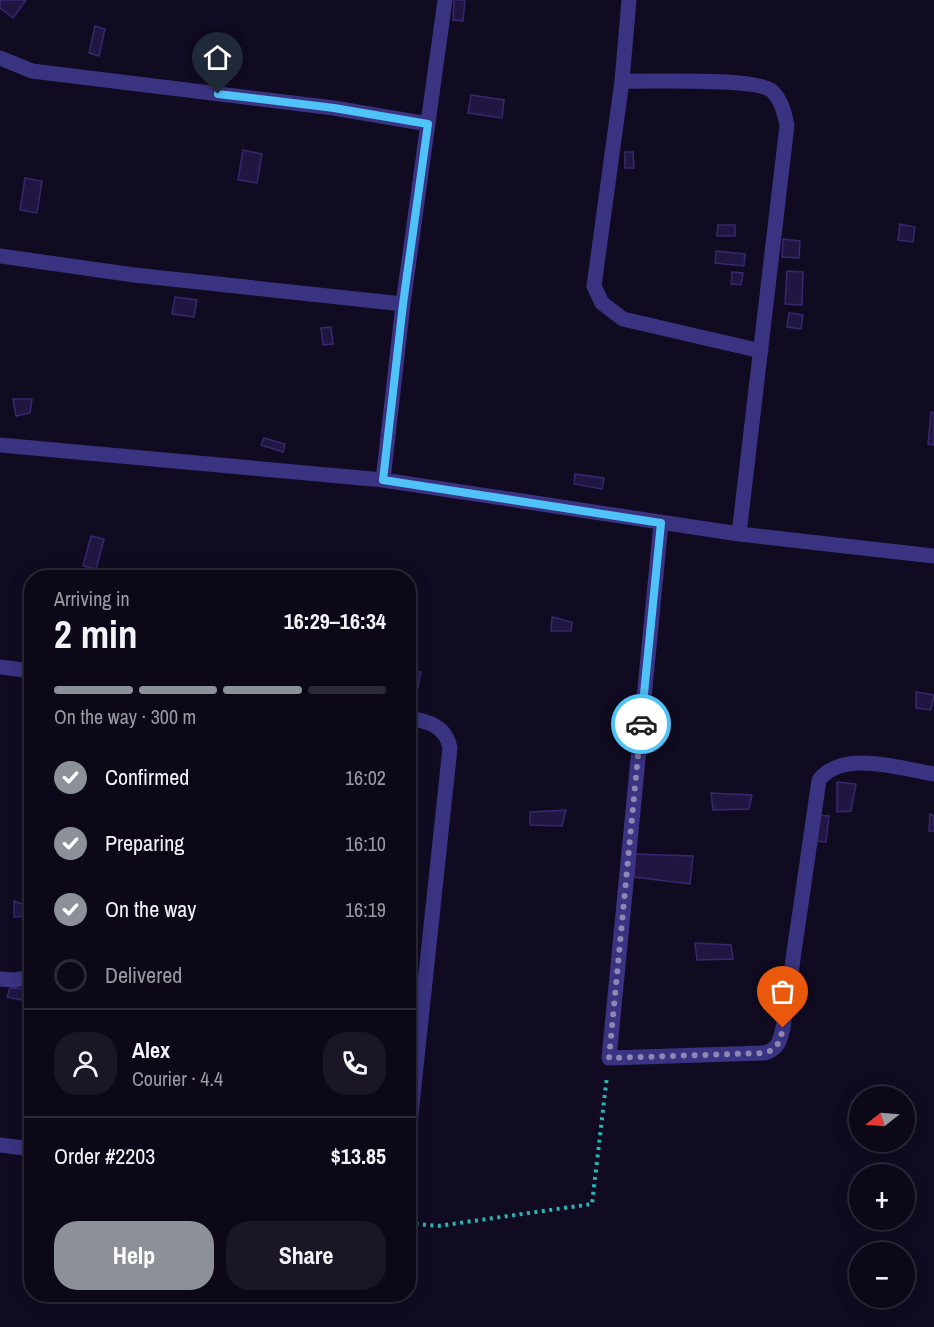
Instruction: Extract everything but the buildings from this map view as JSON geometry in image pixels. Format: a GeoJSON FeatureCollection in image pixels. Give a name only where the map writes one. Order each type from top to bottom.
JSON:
{"type":"FeatureCollection","features":[{"type":"Feature","properties":{"kind":"street"},"geometry":{"type":"LineString","coordinates":[[383,480],[403,304],[445,0]]}},
{"type":"Feature","properties":{"kind":"street"},"geometry":{"type":"LineString","coordinates":[[629,0],[622,81],[594,286],[602,303],[623,320],[761,351]]}},
{"type":"Feature","properties":{"kind":"street"},"geometry":{"type":"LineString","coordinates":[[0,58],[32,71],[334,108],[428,124]]}},
{"type":"Feature","properties":{"kind":"street"},"geometry":{"type":"LineString","coordinates":[[622,81],[745,82],[771,90],[782,105],[787,124],[739,534]]}},
{"type":"Feature","properties":{"kind":"street"},"geometry":{"type":"LineString","coordinates":[[0,256],[134,275],[403,304]]}},
{"type":"Feature","properties":{"kind":"street"},"geometry":{"type":"LineString","coordinates":[[0,445],[267,467],[383,480],[739,534],[934,556]]}},
{"type":"Feature","properties":{"kind":"street"},"geometry":{"type":"LineString","coordinates":[[661,523],[609,1058],[765,1053],[774,1050],[780,1043],[783,1028],[819,780],[827,771],[844,765],[860,764],[934,774]]}},
{"type":"Feature","properties":{"kind":"street"},"geometry":{"type":"LineString","coordinates":[[0,667],[24,670]]}},
{"type":"Feature","properties":{"kind":"street"},"geometry":{"type":"LineString","coordinates":[[416,720],[436,726],[445,733],[450,748],[416,1067]]}},
{"type":"Feature","properties":{"kind":"street"},"geometry":{"type":"LineString","coordinates":[[0,979],[24,978]]}},
{"type":"Feature","properties":{"kind":"street"},"geometry":{"type":"LineString","coordinates":[[0,1145],[24,1148]]}},
{"type":"Feature","properties":{"kind":"path"},"geometry":{"type":"LineString","coordinates":[[416,1224],[438,1226],[592,1204],[609,1058]]}},
{"type":"Feature","properties":{"kind":"way so far"},"geometry":{"type":"LineString","coordinates":[[641,724],[609,1058],[765,1053],[774,1050],[780,1043],[783,1028]]}},
{"type":"Feature","properties":{"kind":"route"},"geometry":{"type":"LineString","coordinates":[[218,94],[334,108],[428,124],[403,304],[383,480],[661,523],[641,724]]}}]}
